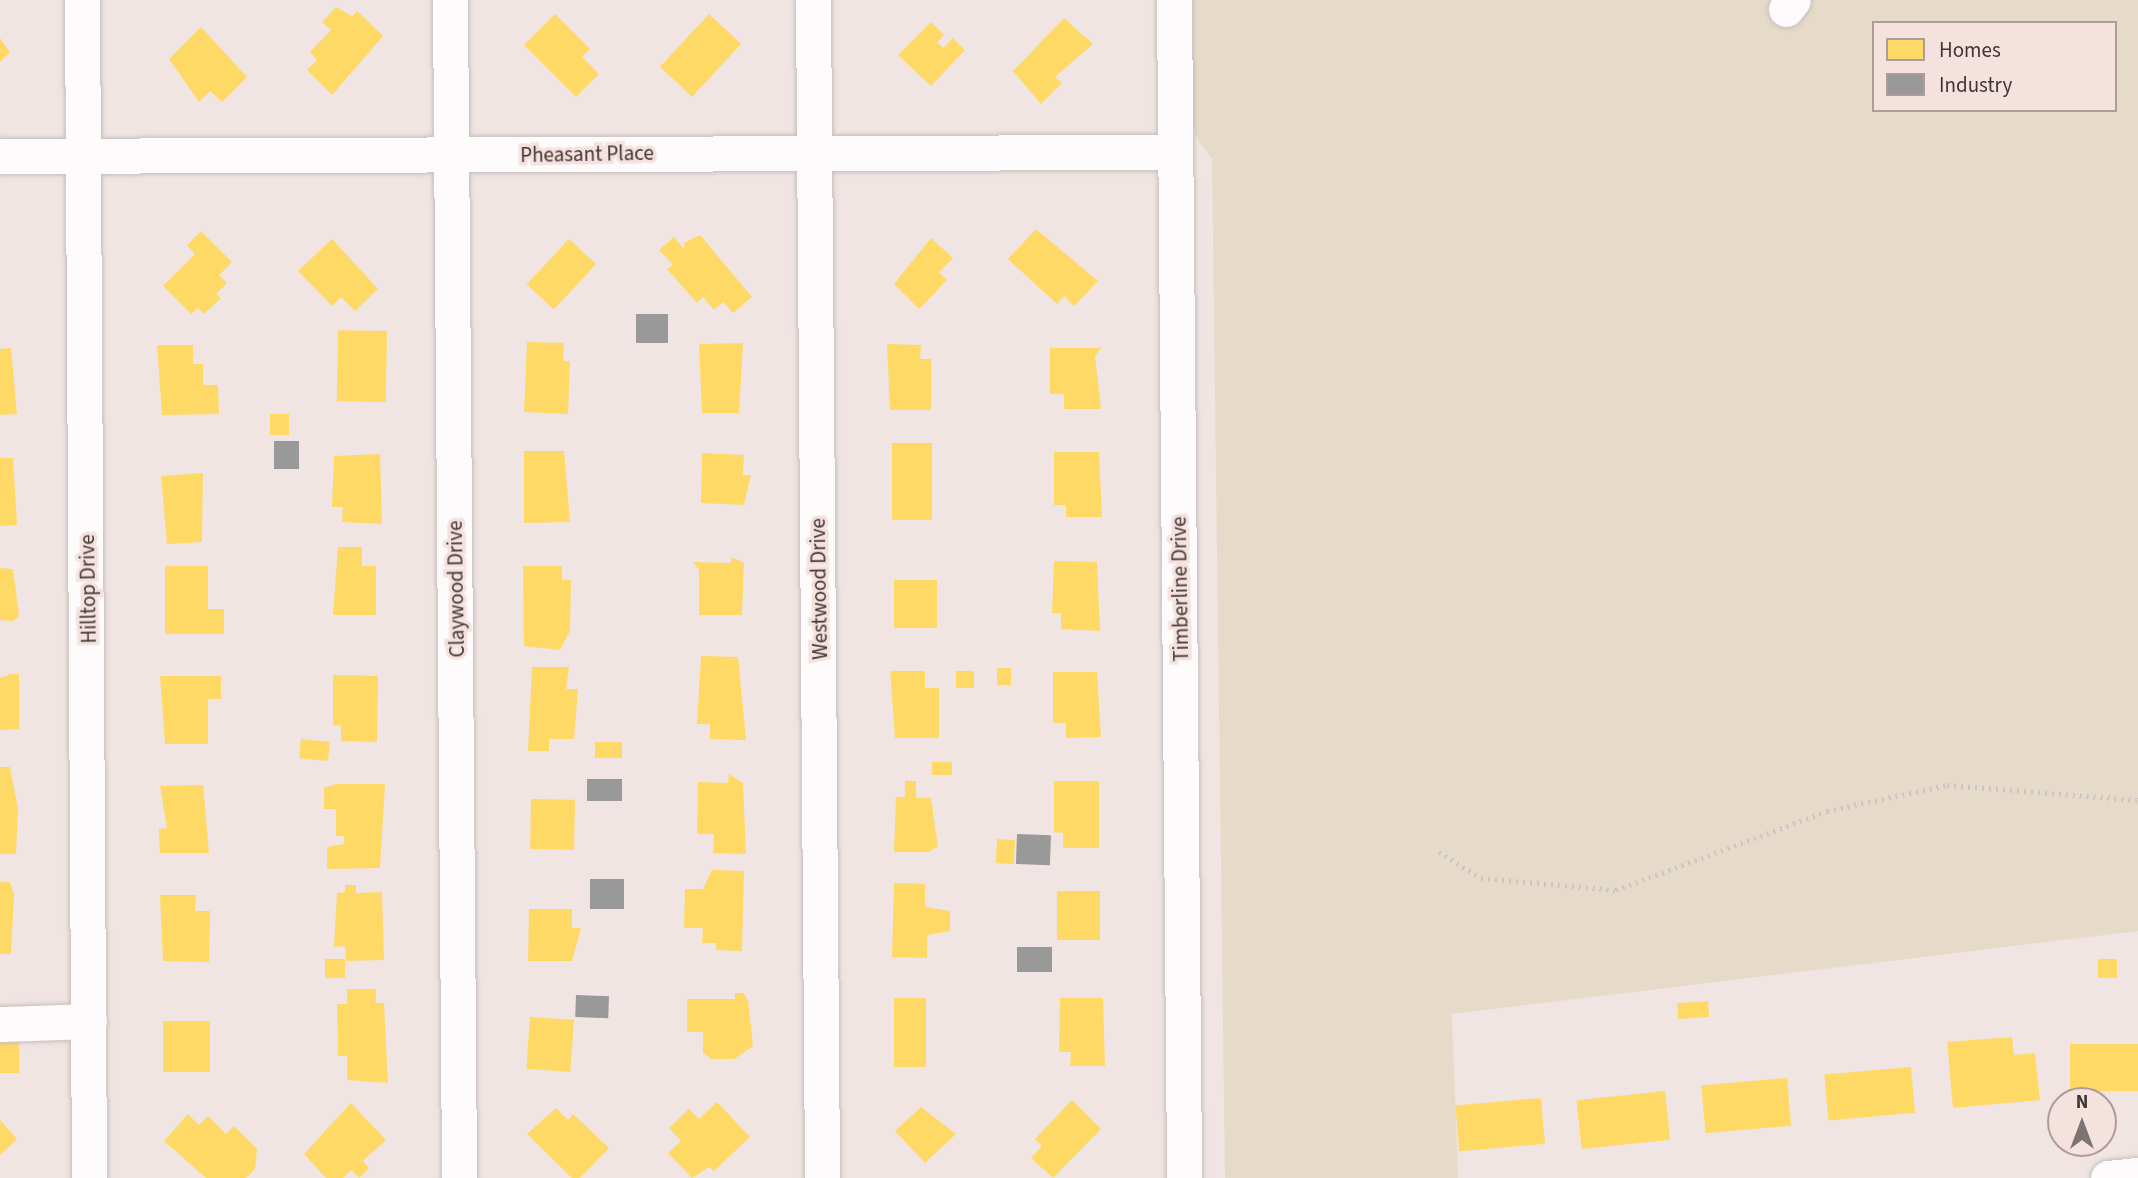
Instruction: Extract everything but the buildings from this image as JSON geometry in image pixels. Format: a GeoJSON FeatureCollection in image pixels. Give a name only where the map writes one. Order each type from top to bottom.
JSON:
{"type":"FeatureCollection","features":[{"type":"Feature","properties":{"kind":"street","name":"Hilltop Drive"},"geometry":{"type":"LineString","coordinates":[[82,0],[89,1178]]}},
{"type":"Feature","properties":{"kind":"street","name":"Claywood Drive"},"geometry":{"type":"LineString","coordinates":[[450,0],[459,1178]]}},
{"type":"Feature","properties":{"kind":"street","name":"Westwood Drive"},"geometry":{"type":"LineString","coordinates":[[813,0],[822,1178]]}},
{"type":"Feature","properties":{"kind":"street","name":"Timberline Drive"},"geometry":{"type":"LineString","coordinates":[[1174,0],[1184,1178]]}},
{"type":"Feature","properties":{"kind":"street","name":"Pheasant Place"},"geometry":{"type":"LineString","coordinates":[[0,156],[1175,152]]}},
{"type":"Feature","properties":{"kind":"street"},"geometry":{"type":"LineString","coordinates":[[0,1024],[89,1021]]}},
{"type":"Feature","properties":{"kind":"street"},"geometry":{"type":"LineString","coordinates":[[2108,1178],[2138,1175]]}},
{"type":"Feature","properties":{"kind":"path"},"geometry":{"type":"LineString","coordinates":[[1438,852],[1481,878],[1616,890],[1827,811],[1947,785],[2138,800]]}},
{"type":"Feature","properties":{"kind":"shaded area"},"geometry":{"type":"Polygon","coordinates":[[[1189,0],[2138,0],[2138,931],[1452,1014],[1458,1178],[1225,1178],[1212,159],[1189,126],[1189,0]]]}}]}
